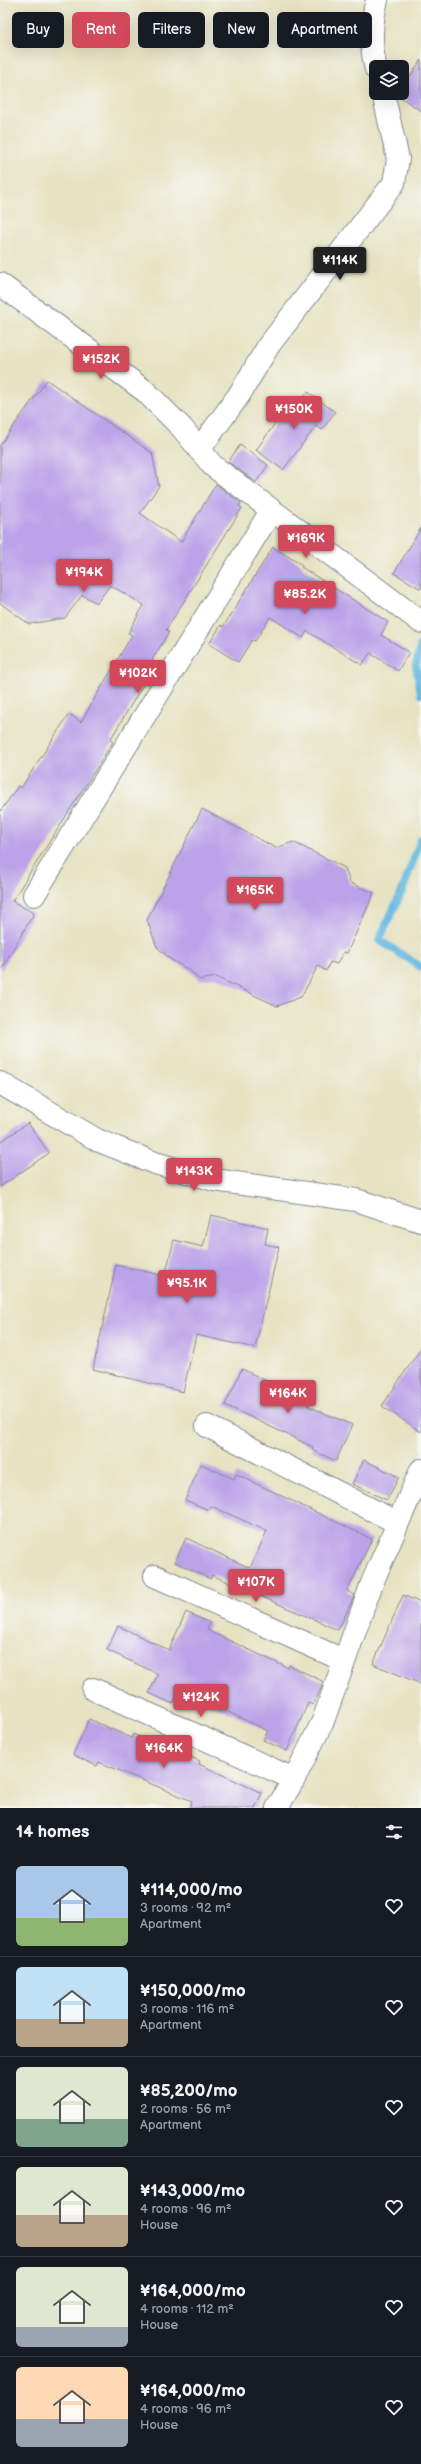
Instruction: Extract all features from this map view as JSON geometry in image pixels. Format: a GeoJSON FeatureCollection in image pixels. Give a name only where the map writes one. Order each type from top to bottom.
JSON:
{"type":"FeatureCollection","features":[{"type":"Feature","properties":{"kind":"street"},"geometry":{"type":"LineString","coordinates":[[374,60],[373,13],[377,0]]}},
{"type":"Feature","properties":{"kind":"street"},"geometry":{"type":"LineString","coordinates":[[199,450],[239,395],[269,345],[394,183],[398,159],[385,100]]}},
{"type":"Feature","properties":{"kind":"street"},"geometry":{"type":"LineString","coordinates":[[0,284],[145,391],[182,428],[213,466],[271,511],[420,620]]}},
{"type":"Feature","properties":{"kind":"street"},"geometry":{"type":"LineString","coordinates":[[34,895],[271,511]]}},
{"type":"Feature","properties":{"kind":"street"},"geometry":{"type":"LineString","coordinates":[[0,1083],[97,1140],[155,1163],[214,1180],[356,1200],[421,1222]]}},
{"type":"Feature","properties":{"kind":"street"},"geometry":{"type":"LineString","coordinates":[[207,1426],[396,1522]]}},
{"type":"Feature","properties":{"kind":"street"},"geometry":{"type":"LineString","coordinates":[[277,1808],[294,1779],[323,1721],[342,1660],[396,1522],[421,1470]]}},
{"type":"Feature","properties":{"kind":"street"},"geometry":{"type":"LineString","coordinates":[[155,1576],[342,1660]]}},
{"type":"Feature","properties":{"kind":"street"},"geometry":{"type":"LineString","coordinates":[[93,1689],[294,1779]]}},
{"type":"Feature","properties":{"kind":"building"},"geometry":{"type":"Polygon","coordinates":[[[421,60],[421,111],[404,100],[409,100],[409,78],[421,60]]]}},
{"type":"Feature","properties":{"kind":"building"},"geometry":{"type":"Polygon","coordinates":[[[47,380],[152,453],[159,486],[140,513],[181,542],[216,484],[241,503],[239,506],[242,508],[166,630],[169,632],[152,660],[156,663],[110,740],[113,742],[12,901],[34,913],[0,972],[0,812],[18,786],[21,788],[69,714],[81,722],[132,635],[128,633],[144,605],[110,585],[97,603],[82,595],[65,618],[29,624],[0,603],[0,445],[47,380]]]}},
{"type":"Feature","properties":{"kind":"building"},"geometry":{"type":"Polygon","coordinates":[[[308,392],[335,412],[322,430],[316,426],[283,470],[256,450],[284,411],[290,416],[308,392]]]}},
{"type":"Feature","properties":{"kind":"building"},"geometry":{"type":"Polygon","coordinates":[[[240,445],[268,465],[256,482],[228,462],[240,445]]]}},
{"type":"Feature","properties":{"kind":"building"},"geometry":{"type":"Polygon","coordinates":[[[421,528],[421,589],[394,573],[421,528]]]}},
{"type":"Feature","properties":{"kind":"building"},"geometry":{"type":"Polygon","coordinates":[[[273,547],[302,565],[301,567],[388,622],[381,635],[409,652],[398,671],[370,653],[362,665],[307,631],[303,638],[270,617],[255,641],[252,640],[238,662],[209,644],[221,625],[223,627],[273,547]]]}},
{"type":"Feature","properties":{"kind":"building"},"geometry":{"type":"Polygon","coordinates":[[[202,809],[276,848],[293,842],[345,868],[350,883],[374,893],[347,953],[343,952],[337,964],[330,962],[326,971],[318,966],[301,997],[277,1006],[216,977],[200,980],[189,970],[170,959],[157,947],[147,920],[202,809]]]}},
{"type":"Feature","properties":{"kind":"building"},"geometry":{"type":"Polygon","coordinates":[[[28,1123],[49,1153],[0,1187],[0,1142],[28,1123]]]}},
{"type":"Feature","properties":{"kind":"building"},"geometry":{"type":"Polygon","coordinates":[[[211,1215],[268,1228],[265,1244],[279,1247],[255,1348],[196,1335],[183,1392],[93,1369],[116,1265],[165,1276],[174,1240],[203,1247],[211,1215]]]}},
{"type":"Feature","properties":{"kind":"building"},"geometry":{"type":"Polygon","coordinates":[[[421,1348],[421,1432],[382,1406],[421,1348]]]}},
{"type":"Feature","properties":{"kind":"building"},"geometry":{"type":"Polygon","coordinates":[[[242,1369],[310,1402],[308,1406],[352,1425],[336,1461],[312,1450],[313,1447],[225,1405],[242,1369]]]}},
{"type":"Feature","properties":{"kind":"building"},"geometry":{"type":"Polygon","coordinates":[[[364,1460],[399,1477],[387,1500],[352,1484],[364,1460]]]}},
{"type":"Feature","properties":{"kind":"building"},"geometry":{"type":"Polygon","coordinates":[[[201,1464],[234,1479],[236,1474],[372,1539],[347,1591],[355,1595],[338,1630],[212,1575],[210,1579],[175,1562],[186,1538],[250,1568],[267,1531],[211,1506],[209,1510],[185,1500],[201,1464]]]}},
{"type":"Feature","properties":{"kind":"building"},"geometry":{"type":"Polygon","coordinates":[[[403,1595],[421,1603],[421,1684],[373,1664],[403,1595]]]}},
{"type":"Feature","properties":{"kind":"building"},"geometry":{"type":"Polygon","coordinates":[[[186,1612],[210,1623],[207,1630],[288,1668],[289,1665],[324,1682],[313,1705],[308,1703],[287,1751],[263,1740],[268,1731],[180,1689],[173,1704],[149,1693],[158,1674],[107,1650],[118,1626],[169,1650],[186,1612]]]}},
{"type":"Feature","properties":{"kind":"building"},"geometry":{"type":"Polygon","coordinates":[[[89,1719],[131,1738],[133,1734],[175,1753],[176,1751],[200,1761],[199,1764],[262,1793],[255,1808],[189,1808],[192,1801],[99,1762],[97,1766],[73,1755],[89,1719]]]}},
{"type":"Feature","properties":{"kind":"waterway"},"geometry":{"type":"LineString","coordinates":[[421,644],[416,665],[421,694]]}},
{"type":"Feature","properties":{"kind":"waterway"},"geometry":{"type":"LineString","coordinates":[[421,839],[403,889],[379,940],[421,967]]}}]}
